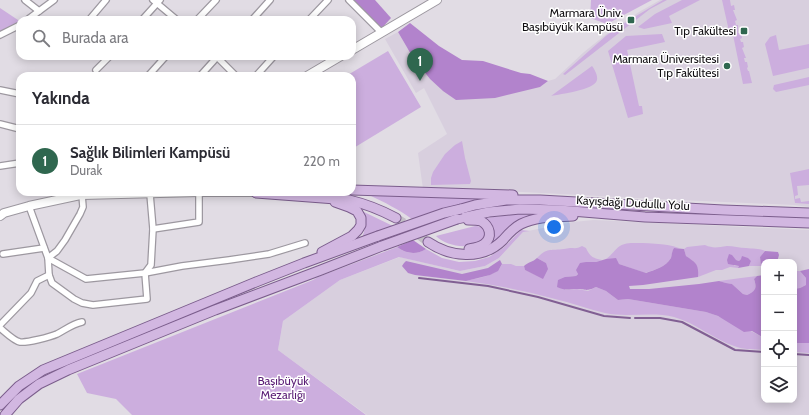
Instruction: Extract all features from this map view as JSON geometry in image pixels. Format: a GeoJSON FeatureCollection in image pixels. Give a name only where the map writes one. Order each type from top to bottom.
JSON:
{"type":"FeatureCollection","features":[{"type":"Feature","properties":{"kind":"main road"},"geometry":{"type":"LineString","coordinates":[[356,48],[437,0]]}},
{"type":"Feature","properties":{"kind":"main road"},"geometry":{"type":"LineString","coordinates":[[314,72],[334,60]]}},
{"type":"Feature","properties":{"kind":"main road"},"geometry":{"type":"LineString","coordinates":[[356,190],[535,196],[586,203]]}},
{"type":"Feature","properties":{"kind":"main road"},"geometry":{"type":"LineString","coordinates":[[0,216],[4,213],[29,206],[73,196]]}},
{"type":"Feature","properties":{"kind":"main road"},"geometry":{"type":"LineString","coordinates":[[296,196],[349,200],[398,216],[387,206],[370,199],[354,196]]}},
{"type":"Feature","properties":{"kind":"main road"},"geometry":{"type":"LineString","coordinates":[[0,405],[19,386],[43,370],[304,263],[352,236],[361,225],[361,218],[357,211],[334,202],[306,197]]}},
{"type":"Feature","properties":{"kind":"main road","name":"Kayışdağı Dudullu Yolu"},"geometry":{"type":"LineString","coordinates":[[304,263],[444,213],[475,205],[506,200],[540,200],[809,213]]}},
{"type":"Feature","properties":{"kind":"main road","name":"Kayışdağı Dudullu Yolu"},"geometry":{"type":"LineString","coordinates":[[5,415],[19,399],[39,384],[68,370],[215,310],[457,219],[489,212],[520,209],[809,223]]}},
{"type":"Feature","properties":{"kind":"main road"},"geometry":{"type":"LineString","coordinates":[[457,219],[480,221],[488,226],[490,231],[489,237],[485,243],[480,246],[467,249],[447,246],[430,240],[436,248],[457,254],[479,253],[497,245],[519,225],[538,218],[614,214]]}},
{"type":"Feature","properties":{"kind":"street"},"geometry":{"type":"LineString","coordinates":[[25,0],[39,11]]}},
{"type":"Feature","properties":{"kind":"street"},"geometry":{"type":"LineString","coordinates":[[32,16],[54,0]]}},
{"type":"Feature","properties":{"kind":"street"},"geometry":{"type":"LineString","coordinates":[[92,16],[106,0]]}},
{"type":"Feature","properties":{"kind":"street"},"geometry":{"type":"LineString","coordinates":[[201,16],[216,0]]}},
{"type":"Feature","properties":{"kind":"street"},"geometry":{"type":"LineString","coordinates":[[256,16],[270,0]]}},
{"type":"Feature","properties":{"kind":"street"},"geometry":{"type":"LineString","coordinates":[[313,16],[328,0]]}},
{"type":"Feature","properties":{"kind":"street"},"geometry":{"type":"LineString","coordinates":[[349,0],[384,31]]}},
{"type":"Feature","properties":{"kind":"street"},"geometry":{"type":"LineString","coordinates":[[145,16],[157,1],[173,16]]}},
{"type":"Feature","properties":{"kind":"street"},"geometry":{"type":"LineString","coordinates":[[0,35],[16,27]]}},
{"type":"Feature","properties":{"kind":"street"},"geometry":{"type":"LineString","coordinates":[[96,70],[106,60]]}},
{"type":"Feature","properties":{"kind":"street"},"geometry":{"type":"LineString","coordinates":[[152,72],[162,60]]}},
{"type":"Feature","properties":{"kind":"street"},"geometry":{"type":"LineString","coordinates":[[203,72],[214,60]]}},
{"type":"Feature","properties":{"kind":"street"},"geometry":{"type":"LineString","coordinates":[[221,60],[232,72]]}},
{"type":"Feature","properties":{"kind":"street"},"geometry":{"type":"LineString","coordinates":[[260,72],[270,60]]}},
{"type":"Feature","properties":{"kind":"street"},"geometry":{"type":"LineString","coordinates":[[0,90],[16,93]]}},
{"type":"Feature","properties":{"kind":"street"},"geometry":{"type":"LineString","coordinates":[[0,124],[16,128]]}},
{"type":"Feature","properties":{"kind":"street"},"geometry":{"type":"LineString","coordinates":[[0,166],[16,164]]}},
{"type":"Feature","properties":{"kind":"street"},"geometry":{"type":"LineString","coordinates":[[48,258],[57,251],[65,240],[80,214],[85,196]]}},
{"type":"Feature","properties":{"kind":"street"},"geometry":{"type":"LineString","coordinates":[[29,206],[48,258],[49,275],[52,283],[74,299],[82,303],[93,305],[147,299],[145,273],[151,265],[153,229],[150,196]]}},
{"type":"Feature","properties":{"kind":"street"},"geometry":{"type":"LineString","coordinates":[[153,229],[200,222],[199,196]]}},
{"type":"Feature","properties":{"kind":"street"},"geometry":{"type":"LineString","coordinates":[[48,258],[86,279],[145,273],[269,254],[305,243]]}},
{"type":"Feature","properties":{"kind":"street"},"geometry":{"type":"LineString","coordinates":[[4,254],[44,248]]}},
{"type":"Feature","properties":{"kind":"street"},"geometry":{"type":"LineString","coordinates":[[49,275],[37,281],[31,293],[0,327],[10,337],[20,342],[38,340],[56,335],[82,322]]}},
{"type":"Feature","properties":{"kind":"shaded area"},"geometry":{"type":"Polygon","coordinates":[[[352,0],[375,0],[391,18],[381,29],[352,0]]]}},
{"type":"Feature","properties":{"kind":"shaded area"},"geometry":{"type":"Polygon","coordinates":[[[660,0],[809,0],[809,207],[794,205],[502,191],[423,189],[418,153],[447,134],[424,88],[416,93],[385,39],[398,32],[412,56],[430,79],[443,91],[540,87],[548,81],[555,79],[584,52],[609,32],[660,0]]]}},
{"type":"Feature","properties":{"kind":"shaded area"},"geometry":{"type":"Polygon","coordinates":[[[410,23],[439,46],[462,60],[483,61],[521,73],[530,74],[548,81],[540,87],[495,98],[456,100],[430,79],[412,56],[398,32],[410,23]]]}},
{"type":"Feature","properties":{"kind":"shaded area"},"geometry":{"type":"Polygon","coordinates":[[[594,220],[809,230],[809,415],[367,415],[278,350],[283,321],[340,280],[400,257],[460,271],[485,266],[499,258],[523,232],[573,222],[594,220]]]}},
{"type":"Feature","properties":{"kind":"shaded area"},"geometry":{"type":"Polygon","coordinates":[[[413,240],[426,249],[412,253],[397,247],[413,240]]]}},
{"type":"Feature","properties":{"kind":"shaded area"},"geometry":{"type":"Polygon","coordinates":[[[674,248],[684,249],[686,256],[697,266],[698,277],[629,286],[630,289],[649,289],[719,281],[732,284],[743,294],[747,295],[755,289],[754,279],[757,276],[761,275],[761,336],[752,331],[744,332],[718,316],[706,312],[628,299],[618,300],[606,291],[596,287],[586,290],[557,287],[558,280],[565,277],[576,276],[578,274],[576,270],[580,263],[596,262],[616,258],[619,264],[646,273],[666,264],[671,258],[674,248]]]}},
{"type":"Feature","properties":{"kind":"shaded area"},"geometry":{"type":"Polygon","coordinates":[[[765,251],[778,252],[779,255],[778,259],[761,259],[761,266],[760,257],[765,251]]]}},
{"type":"Feature","properties":{"kind":"shaded area"},"geometry":{"type":"Polygon","coordinates":[[[729,254],[739,261],[742,256],[748,258],[751,261],[749,266],[738,268],[739,266],[728,264],[727,260],[729,254]]]}},
{"type":"Feature","properties":{"kind":"shaded area"},"geometry":{"type":"Polygon","coordinates":[[[537,258],[546,263],[548,269],[543,279],[525,270],[524,266],[537,258]]]}},
{"type":"Feature","properties":{"kind":"shaded area"},"geometry":{"type":"Polygon","coordinates":[[[500,260],[502,264],[498,271],[490,275],[466,281],[415,275],[408,273],[402,266],[406,261],[462,274],[488,268],[500,260]]]}},
{"type":"Feature","properties":{"kind":"shaded area"},"geometry":{"type":"Polygon","coordinates":[[[809,269],[809,343],[797,343],[797,288],[806,285],[806,278],[800,271],[809,269]]]}},
{"type":"Feature","properties":{"kind":"green space"},"geometry":{"type":"Polygon","coordinates":[[[591,0],[652,0],[607,24],[590,18],[591,0]]]}},
{"type":"Feature","properties":{"kind":"green space"},"geometry":{"type":"Polygon","coordinates":[[[663,0],[667,0],[650,9],[565,75],[563,74],[607,35],[663,0]]]}},
{"type":"Feature","properties":{"kind":"green space"},"geometry":{"type":"Polygon","coordinates":[[[682,0],[700,0],[669,16],[672,23],[644,29],[638,27],[655,14],[682,0]]]}},
{"type":"Feature","properties":{"kind":"green space"},"geometry":{"type":"Polygon","coordinates":[[[722,0],[730,0],[731,6],[734,5],[735,10],[733,10],[737,20],[735,21],[736,25],[738,25],[738,33],[741,33],[742,38],[740,39],[741,42],[743,42],[744,47],[742,48],[746,58],[744,58],[745,62],[747,62],[747,68],[752,83],[743,84],[732,30],[729,31],[722,0]]]}},
{"type":"Feature","properties":{"kind":"green space"},"geometry":{"type":"Polygon","coordinates":[[[0,8],[16,19],[16,27],[0,33],[0,8]]]}},
{"type":"Feature","properties":{"kind":"green space"},"geometry":{"type":"Polygon","coordinates":[[[662,34],[665,42],[627,50],[639,106],[642,106],[643,114],[628,118],[608,51],[626,36],[662,34]]]}},
{"type":"Feature","properties":{"kind":"green space"},"geometry":{"type":"Polygon","coordinates":[[[776,35],[779,50],[809,44],[809,68],[773,76],[765,44],[770,37],[776,35]]]}},
{"type":"Feature","properties":{"kind":"green space"},"geometry":{"type":"Polygon","coordinates":[[[388,51],[421,107],[356,147],[356,72],[353,72],[388,51]]]}},
{"type":"Feature","properties":{"kind":"green space"},"geometry":{"type":"Polygon","coordinates":[[[592,66],[597,77],[595,83],[584,89],[551,96],[592,66]]]}},
{"type":"Feature","properties":{"kind":"green space"},"geometry":{"type":"Polygon","coordinates":[[[809,77],[809,85],[776,92],[773,89],[774,85],[809,77]]]}},
{"type":"Feature","properties":{"kind":"green space"},"geometry":{"type":"Polygon","coordinates":[[[462,141],[471,181],[470,184],[431,185],[433,172],[445,154],[462,141]]]}},
{"type":"Feature","properties":{"kind":"green space"},"geometry":{"type":"Polygon","coordinates":[[[809,169],[809,185],[797,186],[798,195],[795,196],[795,199],[800,198],[801,202],[809,201],[809,204],[795,203],[790,173],[809,169]]]}},
{"type":"Feature","properties":{"kind":"green space"},"geometry":{"type":"Polygon","coordinates":[[[369,195],[495,198],[413,220],[392,206],[369,195]]]}},
{"type":"Feature","properties":{"kind":"green space"},"geometry":{"type":"Polygon","coordinates":[[[364,212],[395,227],[361,239],[365,229],[362,213],[364,212]]]}},
{"type":"Feature","properties":{"kind":"green space"},"geometry":{"type":"Polygon","coordinates":[[[519,214],[536,215],[485,249],[491,236],[492,229],[489,221],[485,218],[519,214]]]}},
{"type":"Feature","properties":{"kind":"green space"},"geometry":{"type":"Polygon","coordinates":[[[479,226],[486,233],[483,242],[473,245],[454,245],[442,241],[436,236],[479,226]]]}},
{"type":"Feature","properties":{"kind":"green space","name":"Başıbüyük Mezarlığı"},"geometry":{"type":"Polygon","coordinates":[[[521,230],[530,231],[523,232],[499,258],[485,266],[460,271],[399,257],[340,280],[283,321],[278,350],[366,415],[132,415],[116,399],[87,393],[77,374],[318,277],[397,247],[411,253],[426,249],[442,258],[459,262],[475,261],[489,257],[503,248],[521,230]]]}},
{"type":"Feature","properties":{"kind":"green space"},"geometry":{"type":"Polygon","coordinates":[[[631,243],[661,244],[679,248],[674,248],[671,258],[666,264],[660,268],[645,273],[606,259],[619,246],[631,243]]]}},
{"type":"Feature","properties":{"kind":"green space"},"geometry":{"type":"Polygon","coordinates":[[[705,245],[714,247],[729,246],[765,251],[760,257],[761,266],[749,266],[751,261],[741,259],[739,261],[736,260],[734,266],[739,266],[738,268],[730,267],[722,270],[716,270],[698,277],[698,269],[696,264],[686,256],[684,249],[687,247],[705,245]]]}},
{"type":"Feature","properties":{"kind":"green space"},"geometry":{"type":"Polygon","coordinates":[[[582,246],[586,248],[592,257],[602,260],[596,262],[586,262],[576,276],[565,277],[565,290],[577,289],[588,291],[596,287],[606,291],[618,300],[628,299],[709,313],[761,336],[761,350],[745,349],[734,346],[690,323],[666,315],[622,315],[605,313],[533,293],[466,281],[492,274],[500,268],[502,264],[524,266],[525,270],[536,275],[546,263],[537,258],[544,252],[549,250],[579,248],[582,246]]]}},
{"type":"Feature","properties":{"kind":"green space"},"geometry":{"type":"Polygon","coordinates":[[[797,271],[800,271],[806,278],[806,285],[797,288],[797,271]]]}},
{"type":"Feature","properties":{"kind":"green space"},"geometry":{"type":"Polygon","coordinates":[[[757,276],[754,279],[755,289],[747,295],[743,294],[732,284],[719,281],[741,278],[757,276]]]}},
{"type":"Feature","properties":{"kind":"green space"},"geometry":{"type":"Polygon","coordinates":[[[797,343],[809,343],[809,353],[797,352],[797,343]]]}},
{"type":"Feature","properties":{"kind":"waterway"},"geometry":{"type":"LineString","coordinates":[[419,278],[488,286],[538,297],[604,316],[630,318]]}},
{"type":"Feature","properties":{"kind":"waterway"},"geometry":{"type":"LineString","coordinates":[[635,318],[660,318],[682,322],[735,350],[761,352]]}},
{"type":"Feature","properties":{"kind":"waterway"},"geometry":{"type":"LineString","coordinates":[[797,354],[809,355]]}},
{"type":"Feature","properties":{"kind":"tunnel"},"geometry":{"type":"LineString","coordinates":[[396,218],[428,242]]}},
{"type":"Feature","properties":{"kind":"place","name":"Marmara Üniv. Başıbüyük Kampüsü"},"geometry":{"type":"Point","coordinates":[631,20]}},
{"type":"Feature","properties":{"kind":"place","name":"Tıp Fakültesi"},"geometry":{"type":"Point","coordinates":[744,31]}},
{"type":"Feature","properties":{"kind":"place","name":"Marmara Üniversitesi Tıp Fakültesi"},"geometry":{"type":"Point","coordinates":[727,66]}},
{"type":"Feature","properties":{"kind":"place","name":"Sağlık Bilimleri Kampüsü"},"geometry":{"type":"Point","coordinates":[420,81]}}]}
